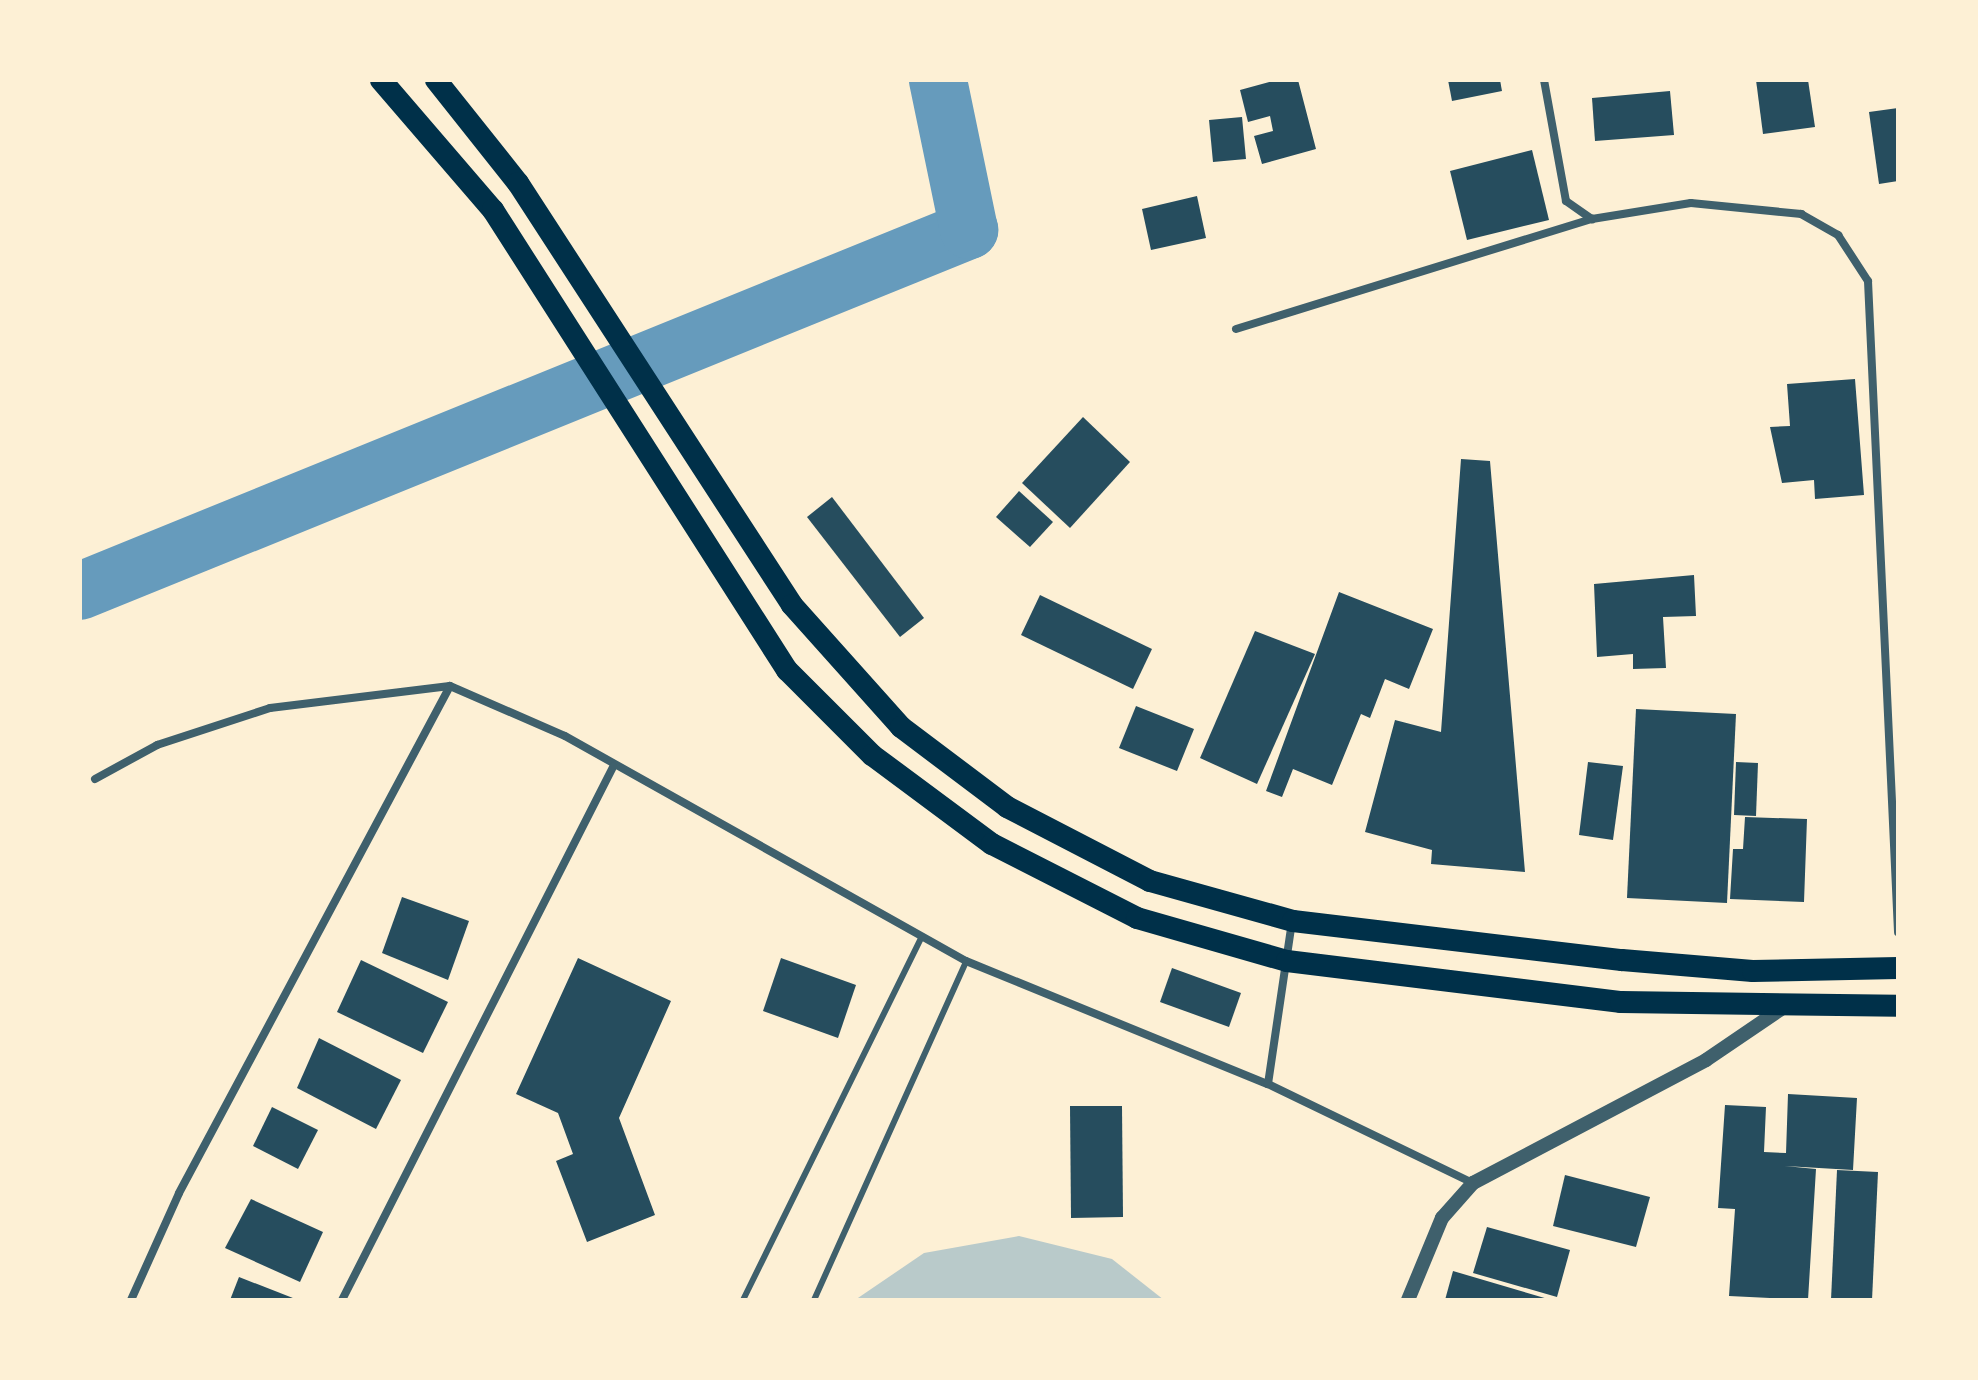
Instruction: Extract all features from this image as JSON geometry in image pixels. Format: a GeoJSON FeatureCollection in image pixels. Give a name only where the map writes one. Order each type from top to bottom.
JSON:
{"type":"FeatureCollection","features":[{"type":"Feature","properties":{"kind":"highway"},"geometry":{"type":"LineString","coordinates":[[381,80],[460,168],[541,286],[691,526],[787,670],[912,788],[1035,869],[1137,918],[1287,961],[1621,1002],[1781,1009],[1898,1006]]}},
{"type":"Feature","properties":{"kind":"highway"},"geometry":{"type":"LineString","coordinates":[[436,80],[482,132],[571,265],[722,504],[861,688],[973,785],[1138,876],[1293,921],[1622,960],[1753,971],[1898,968]]}},
{"type":"Feature","properties":{"kind":"street"},"geometry":{"type":"LineString","coordinates":[[1544,80],[1566,201],[1592,219]]}},
{"type":"Feature","properties":{"kind":"street"},"geometry":{"type":"LineString","coordinates":[[1236,329],[1592,219],[1691,203],[1801,214],[1838,235],[1868,281],[1898,932]]}},
{"type":"Feature","properties":{"kind":"street"},"geometry":{"type":"LineString","coordinates":[[131,1300],[179,1193],[450,686]]}},
{"type":"Feature","properties":{"kind":"street"},"geometry":{"type":"LineString","coordinates":[[95,779],[228,719],[450,686],[498,702],[966,961],[1268,1084],[1473,1183]]}},
{"type":"Feature","properties":{"kind":"street"},"geometry":{"type":"LineString","coordinates":[[342,1300],[613,767]]}},
{"type":"Feature","properties":{"kind":"street"},"geometry":{"type":"LineString","coordinates":[[1268,1084],[1293,921]]}},
{"type":"Feature","properties":{"kind":"street"},"geometry":{"type":"LineString","coordinates":[[1408,1300],[1442,1218],[1473,1183],[1706,1060],[1781,1009]]}},
{"type":"Feature","properties":{"kind":"lane"},"geometry":{"type":"LineString","coordinates":[[743,1300],[921,938]]}},
{"type":"Feature","properties":{"kind":"lane"},"geometry":{"type":"LineString","coordinates":[[814,1300],[966,961]]}},
{"type":"Feature","properties":{"kind":"shaded area"},"geometry":{"type":"Polygon","coordinates":[[[1019,1236],[1112,1259],[1164,1300],[855,1300],[924,1253],[1019,1236]]]}},
{"type":"Feature","properties":{"kind":"building"},"geometry":{"type":"Polygon","coordinates":[[[1277,80],[1298,80],[1316,149],[1262,164],[1254,136],[1273,131],[1270,116],[1248,122],[1240,90],[1277,80]]]}},
{"type":"Feature","properties":{"kind":"building"},"geometry":{"type":"Polygon","coordinates":[[[1448,80],[1500,80],[1502,91],[1452,101],[1448,80]]]}},
{"type":"Feature","properties":{"kind":"building"},"geometry":{"type":"Polygon","coordinates":[[[1756,80],[1808,80],[1815,127],[1763,134],[1756,80]]]}},
{"type":"Feature","properties":{"kind":"building"},"geometry":{"type":"Polygon","coordinates":[[[1670,91],[1674,135],[1595,141],[1592,98],[1670,91]]]}},
{"type":"Feature","properties":{"kind":"building"},"geometry":{"type":"Polygon","coordinates":[[[1898,108],[1898,181],[1879,184],[1869,112],[1898,108]]]}},
{"type":"Feature","properties":{"kind":"building"},"geometry":{"type":"Polygon","coordinates":[[[1242,117],[1246,159],[1213,162],[1209,120],[1242,117]]]}},
{"type":"Feature","properties":{"kind":"building"},"geometry":{"type":"Polygon","coordinates":[[[1532,150],[1549,220],[1467,240],[1450,171],[1532,150]]]}},
{"type":"Feature","properties":{"kind":"building"},"geometry":{"type":"Polygon","coordinates":[[[1197,196],[1206,238],[1151,250],[1142,209],[1197,196]]]}},
{"type":"Feature","properties":{"kind":"building"},"geometry":{"type":"Polygon","coordinates":[[[1855,379],[1864,495],[1815,499],[1814,480],[1782,483],[1770,427],[1790,426],[1787,384],[1855,379]]]}},
{"type":"Feature","properties":{"kind":"building"},"geometry":{"type":"Polygon","coordinates":[[[1083,417],[1130,462],[1070,528],[1022,483],[1083,417]]]}},
{"type":"Feature","properties":{"kind":"building"},"geometry":{"type":"Polygon","coordinates":[[[1461,459],[1490,461],[1525,872],[1431,864],[1432,850],[1365,832],[1395,720],[1441,732],[1461,459]]]}},
{"type":"Feature","properties":{"kind":"building"},"geometry":{"type":"Polygon","coordinates":[[[1019,491],[1053,522],[1030,547],[996,517],[1019,491]]]}},
{"type":"Feature","properties":{"kind":"building"},"geometry":{"type":"Polygon","coordinates":[[[832,497],[924,618],[900,637],[807,517],[832,497]]]}},
{"type":"Feature","properties":{"kind":"building"},"geometry":{"type":"Polygon","coordinates":[[[1694,575],[1696,616],[1663,617],[1666,668],[1633,669],[1633,654],[1597,657],[1594,584],[1694,575]]]}},
{"type":"Feature","properties":{"kind":"building"},"geometry":{"type":"Polygon","coordinates":[[[1339,592],[1433,629],[1409,689],[1385,679],[1370,718],[1361,714],[1332,785],[1293,769],[1282,797],[1266,791],[1339,592]]]}},
{"type":"Feature","properties":{"kind":"building"},"geometry":{"type":"Polygon","coordinates":[[[1040,595],[1152,649],[1133,689],[1021,635],[1040,595]]]}},
{"type":"Feature","properties":{"kind":"building"},"geometry":{"type":"Polygon","coordinates":[[[1255,631],[1315,654],[1257,784],[1200,758],[1255,631]]]}},
{"type":"Feature","properties":{"kind":"building"},"geometry":{"type":"Polygon","coordinates":[[[1136,706],[1194,729],[1177,771],[1119,748],[1136,706]]]}},
{"type":"Feature","properties":{"kind":"building"},"geometry":{"type":"Polygon","coordinates":[[[1636,709],[1736,714],[1727,903],[1627,898],[1636,709]]]}},
{"type":"Feature","properties":{"kind":"building"},"geometry":{"type":"Polygon","coordinates":[[[1588,762],[1623,766],[1613,840],[1579,835],[1588,762]]]}},
{"type":"Feature","properties":{"kind":"building"},"geometry":{"type":"Polygon","coordinates":[[[1736,762],[1758,763],[1756,816],[1734,815],[1736,762]]]}},
{"type":"Feature","properties":{"kind":"building"},"geometry":{"type":"Polygon","coordinates":[[[1745,817],[1807,819],[1804,902],[1730,899],[1733,849],[1743,849],[1745,817]]]}},
{"type":"Feature","properties":{"kind":"building"},"geometry":{"type":"Polygon","coordinates":[[[402,897],[469,921],[448,980],[382,953],[402,897]]]}},
{"type":"Feature","properties":{"kind":"building"},"geometry":{"type":"Polygon","coordinates":[[[578,958],[671,1001],[619,1118],[655,1215],[587,1242],[556,1161],[573,1154],[558,1113],[516,1094],[578,958]]]}},
{"type":"Feature","properties":{"kind":"building"},"geometry":{"type":"Polygon","coordinates":[[[781,958],[856,985],[838,1038],[763,1011],[781,958]]]}},
{"type":"Feature","properties":{"kind":"building"},"geometry":{"type":"Polygon","coordinates":[[[361,960],[448,1002],[423,1053],[337,1012],[361,960]]]}},
{"type":"Feature","properties":{"kind":"building"},"geometry":{"type":"Polygon","coordinates":[[[1172,968],[1241,993],[1229,1027],[1160,1002],[1172,968]]]}},
{"type":"Feature","properties":{"kind":"building"},"geometry":{"type":"Polygon","coordinates":[[[319,1038],[401,1080],[376,1129],[297,1088],[319,1038]]]}},
{"type":"Feature","properties":{"kind":"building"},"geometry":{"type":"Polygon","coordinates":[[[1788,1094],[1857,1098],[1853,1170],[1785,1166],[1816,1169],[1808,1300],[1729,1296],[1735,1209],[1718,1208],[1725,1105],[1766,1107],[1764,1152],[1786,1153],[1788,1094]]]}},
{"type":"Feature","properties":{"kind":"building"},"geometry":{"type":"Polygon","coordinates":[[[1070,1106],[1122,1106],[1123,1217],[1071,1218],[1070,1106]]]}},
{"type":"Feature","properties":{"kind":"building"},"geometry":{"type":"Polygon","coordinates":[[[272,1107],[318,1130],[298,1169],[253,1146],[272,1107]]]}},
{"type":"Feature","properties":{"kind":"building"},"geometry":{"type":"Polygon","coordinates":[[[1837,1170],[1878,1172],[1872,1300],[1831,1300],[1837,1170]]]}},
{"type":"Feature","properties":{"kind":"building"},"geometry":{"type":"Polygon","coordinates":[[[1565,1175],[1650,1197],[1636,1247],[1553,1226],[1565,1175]]]}},
{"type":"Feature","properties":{"kind":"building"},"geometry":{"type":"Polygon","coordinates":[[[251,1199],[323,1232],[300,1282],[225,1248],[251,1199]]]}},
{"type":"Feature","properties":{"kind":"building"},"geometry":{"type":"Polygon","coordinates":[[[1487,1227],[1570,1250],[1557,1297],[1473,1273],[1487,1227]]]}},
{"type":"Feature","properties":{"kind":"building"},"geometry":{"type":"Polygon","coordinates":[[[1453,1271],[1548,1299],[1548,1300],[1445,1300],[1453,1271]]]}},
{"type":"Feature","properties":{"kind":"building"},"geometry":{"type":"Polygon","coordinates":[[[239,1277],[298,1300],[230,1300],[239,1277]]]}},
{"type":"Feature","properties":{"kind":"waterway"},"geometry":{"type":"LineString","coordinates":[[80,591],[969,230],[938,80]]}}]}
